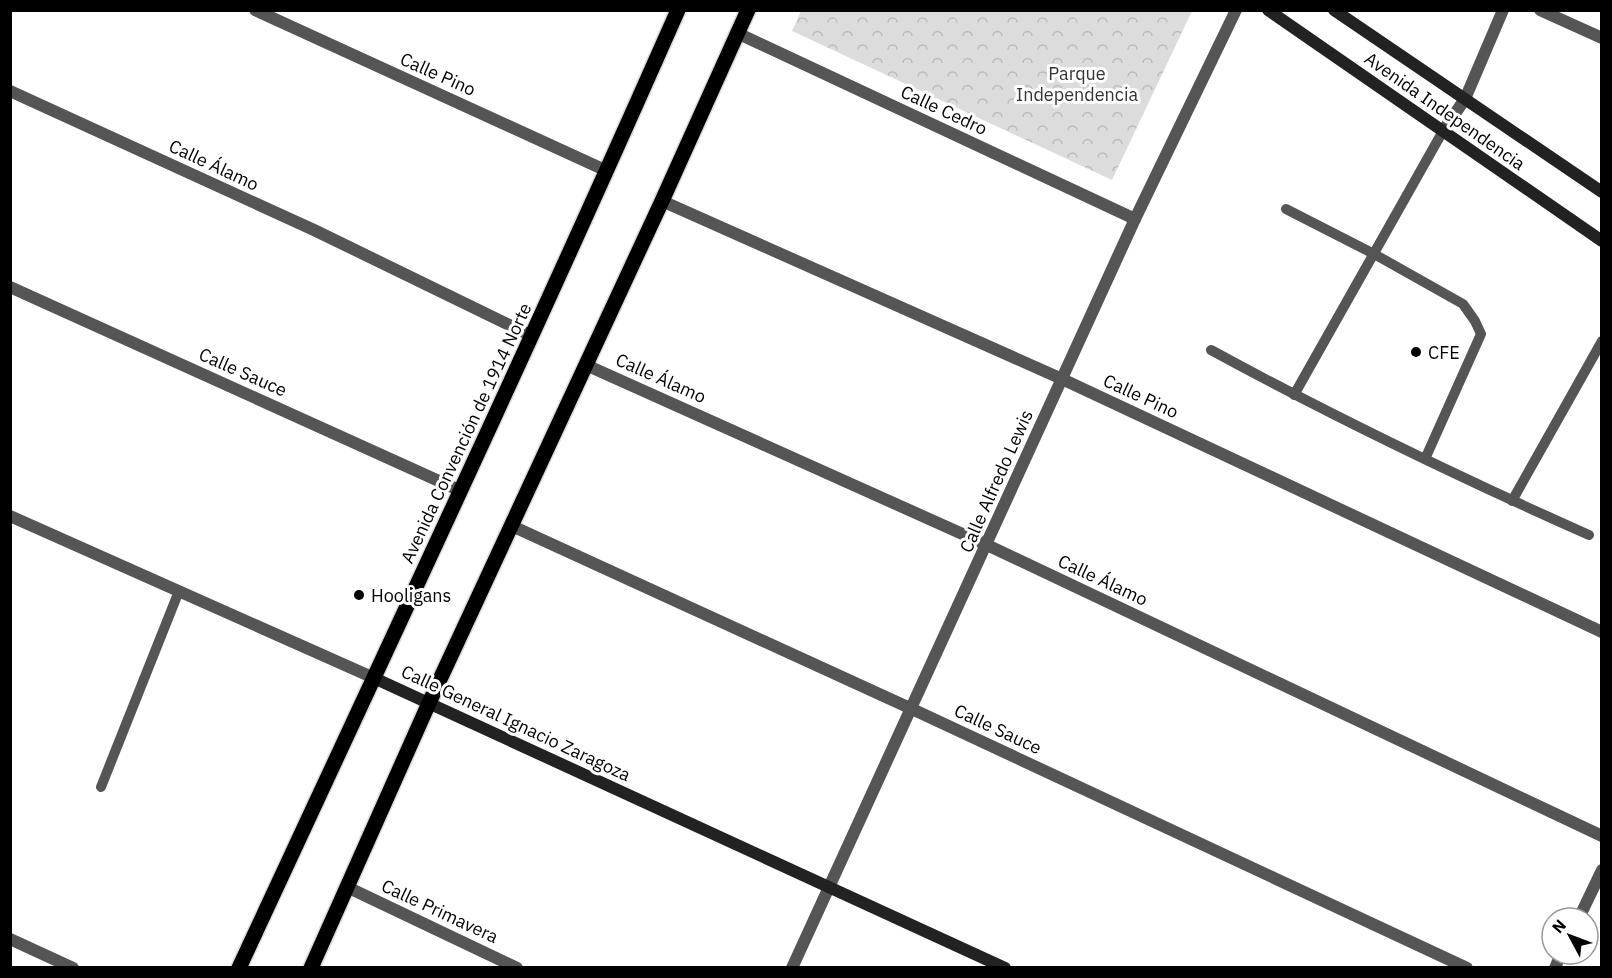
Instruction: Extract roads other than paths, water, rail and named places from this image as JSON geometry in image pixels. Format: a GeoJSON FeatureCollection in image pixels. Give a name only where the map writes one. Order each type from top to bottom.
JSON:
{"type":"FeatureCollection","features":[{"type":"Feature","properties":{"kind":"main road","name":"Avenida Convención de 1914 Norte"},"geometry":{"type":"LineString","coordinates":[[239,968],[461,491],[678,10]]}},
{"type":"Feature","properties":{"kind":"main road"},"geometry":{"type":"LineString","coordinates":[[311,968],[429,703],[748,10]]}},
{"type":"Feature","properties":{"kind":"main road","name":"Avenida Independencia"},"geometry":{"type":"LineString","coordinates":[[1268,10],[1602,241]]}},
{"type":"Feature","properties":{"kind":"main road","name":"Avenida Independencia"},"geometry":{"type":"LineString","coordinates":[[1334,10],[1602,192]]}},
{"type":"Feature","properties":{"kind":"main road","name":"Calle General Ignacio Zaragoza"},"geometry":{"type":"LineString","coordinates":[[374,678],[1005,968]]}},
{"type":"Feature","properties":{"kind":"street","name":"Calle Pino"},"geometry":{"type":"LineString","coordinates":[[255,10],[607,171]]}},
{"type":"Feature","properties":{"kind":"street","name":"Calle Alfredo Lewis"},"geometry":{"type":"LineString","coordinates":[[792,968],[1135,219],[1236,10]]}},
{"type":"Feature","properties":{"kind":"street"},"geometry":{"type":"LineString","coordinates":[[1443,132],[1465,99],[1503,10]]}},
{"type":"Feature","properties":{"kind":"street"},"geometry":{"type":"LineString","coordinates":[[1540,10],[1602,38]]}},
{"type":"Feature","properties":{"kind":"street","name":"Calle Cedro"},"geometry":{"type":"LineString","coordinates":[[737,33],[1135,219]]}},
{"type":"Feature","properties":{"kind":"street","name":"Calle Álamo"},"geometry":{"type":"LineString","coordinates":[[10,91],[314,230],[532,336]]}},
{"type":"Feature","properties":{"kind":"street","name":"Calle Pino"},"geometry":{"type":"LineString","coordinates":[[662,201],[1062,379],[1602,632]]}},
{"type":"Feature","properties":{"kind":"street","name":"Calle Sauce"},"geometry":{"type":"LineString","coordinates":[[10,287],[461,491]]}},
{"type":"Feature","properties":{"kind":"street","name":"Calle Álamo"},"geometry":{"type":"LineString","coordinates":[[586,364],[987,545],[1602,836]]}},
{"type":"Feature","properties":{"kind":"street","name":"Calle General Ignacio Zaragoza"},"geometry":{"type":"LineString","coordinates":[[10,516],[374,678]]}},
{"type":"Feature","properties":{"kind":"street","name":"Calle Sauce"},"geometry":{"type":"LineString","coordinates":[[512,526],[912,709],[1467,968]]}},
{"type":"Feature","properties":{"kind":"street"},"geometry":{"type":"LineString","coordinates":[[1585,906],[1602,870]]}},
{"type":"Feature","properties":{"kind":"street","name":"Calle Primavera"},"geometry":{"type":"LineString","coordinates":[[347,887],[517,968]]}},
{"type":"Feature","properties":{"kind":"street"},"geometry":{"type":"LineString","coordinates":[[10,939],[73,968]]}},
{"type":"Feature","properties":{"kind":"lane"},"geometry":{"type":"LineString","coordinates":[[1294,395],[1443,132]]}},
{"type":"Feature","properties":{"kind":"lane"},"geometry":{"type":"LineString","coordinates":[[1286,209],[1374,254],[1463,304],[1475,321],[1481,334],[1425,459]]}},
{"type":"Feature","properties":{"kind":"lane"},"geometry":{"type":"LineString","coordinates":[[1512,501],[1602,341]]}},
{"type":"Feature","properties":{"kind":"lane"},"geometry":{"type":"LineString","coordinates":[[1211,350],[1294,395],[1512,501],[1589,535]]}},
{"type":"Feature","properties":{"kind":"lane"},"geometry":{"type":"LineString","coordinates":[[101,787],[179,591]]}},
{"type":"Feature","properties":{"kind":"place","name":"CFE"},"geometry":{"type":"Point","coordinates":[1416,352]}},
{"type":"Feature","properties":{"kind":"place","name":"Hooligans"},"geometry":{"type":"Point","coordinates":[359,595]}},
{"type":"Feature","properties":{"kind":"park label","name":"Parque Independencia"},"geometry":{"type":"Point","coordinates":[1077,83]}}]}
